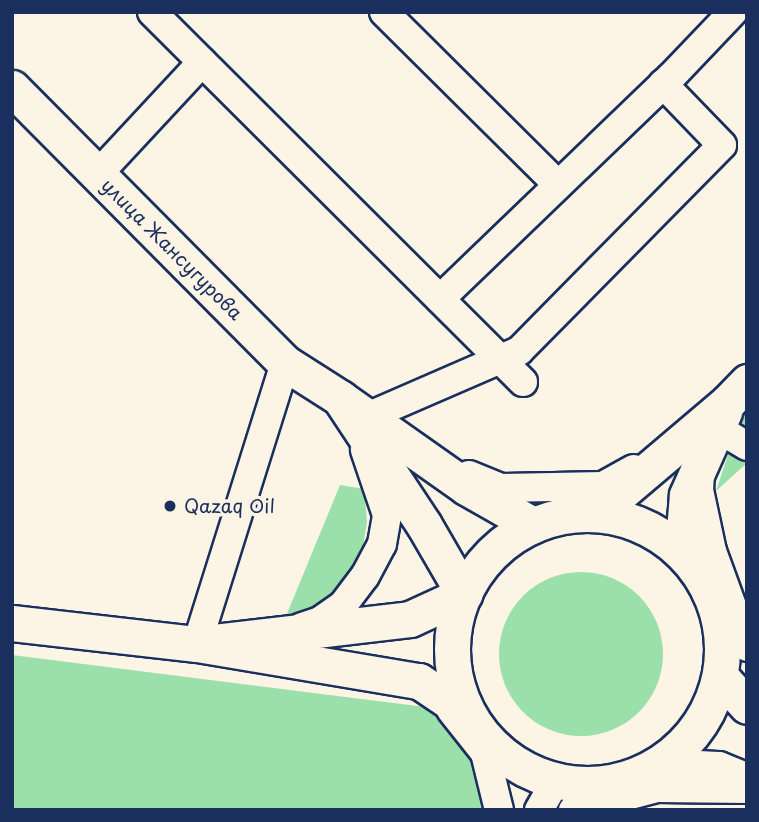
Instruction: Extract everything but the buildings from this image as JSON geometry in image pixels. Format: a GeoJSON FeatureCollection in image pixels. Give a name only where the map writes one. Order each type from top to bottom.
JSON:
{"type":"FeatureCollection","features":[{"type":"Feature","properties":{"kind":"main road","name":"улица Жансугурова"},"geometry":{"type":"LineString","coordinates":[[12,89],[285,363],[466,487],[533,525]]}},
{"type":"Feature","properties":{"kind":"main road","name":"улица Жансугурова"},"geometry":{"type":"LineString","coordinates":[[355,413],[464,594]]}},
{"type":"Feature","properties":{"kind":"main road"},"geometry":{"type":"LineString","coordinates":[[596,514],[715,424]]}},
{"type":"Feature","properties":{"kind":"main road"},"geometry":{"type":"LineString","coordinates":[[682,553],[687,495],[715,424]]}},
{"type":"Feature","properties":{"kind":"main road"},"geometry":{"type":"LineString","coordinates":[[12,624],[197,645],[419,681],[455,705],[486,739],[556,800],[590,785],[624,780],[656,766],[686,743],[708,712],[720,676],[722,632],[708,589],[682,553],[647,529],[627,520],[596,514],[564,516],[533,525],[505,542],[481,565],[464,594],[453,631],[453,670],[465,707],[486,739]]}},
{"type":"Feature","properties":{"kind":"main road"},"geometry":{"type":"LineString","coordinates":[[197,645],[410,619],[464,594]]}},
{"type":"Feature","properties":{"kind":"main road"},"geometry":{"type":"LineString","coordinates":[[720,676],[747,706]]}},
{"type":"Feature","properties":{"kind":"main road"},"geometry":{"type":"LineString","coordinates":[[656,766],[719,769],[747,781]]}},
{"type":"Feature","properties":{"kind":"street"},"geometry":{"type":"LineString","coordinates":[[152,12],[523,382]]}},
{"type":"Feature","properties":{"kind":"street"},"geometry":{"type":"LineString","coordinates":[[384,12],[558,185]]}},
{"type":"Feature","properties":{"kind":"street"},"geometry":{"type":"LineString","coordinates":[[440,299],[663,84],[733,12]]}},
{"type":"Feature","properties":{"kind":"street"},"geometry":{"type":"LineString","coordinates":[[98,174],[202,62]]}},
{"type":"Feature","properties":{"kind":"street"},"geometry":{"type":"LineString","coordinates":[[282,634],[320,621],[344,605],[365,576],[382,544],[387,515],[355,413],[519,351],[722,145],[663,84]]}},
{"type":"Feature","properties":{"kind":"street"},"geometry":{"type":"LineString","coordinates":[[197,645],[285,363]]}},
{"type":"Feature","properties":{"kind":"street"},"geometry":{"type":"LineString","coordinates":[[422,456],[502,488],[603,486],[715,424]]}},
{"type":"Feature","properties":{"kind":"street"},"geometry":{"type":"LineString","coordinates":[[715,424],[747,446]]}},
{"type":"Feature","properties":{"kind":"street"},"geometry":{"type":"LineString","coordinates":[[715,424],[699,489],[712,551],[747,647]]}},
{"type":"Feature","properties":{"kind":"street"},"geometry":{"type":"LineString","coordinates":[[394,677],[455,713],[485,753],[501,810]]}},
{"type":"Feature","properties":{"kind":"street"},"geometry":{"type":"LineString","coordinates":[[486,739],[504,785],[501,810]]}},
{"type":"Feature","properties":{"kind":"street"},"geometry":{"type":"LineString","coordinates":[[556,800],[657,788],[747,789]]}},
{"type":"Feature","properties":{"kind":"green space"},"geometry":{"type":"Polygon","coordinates":[[[747,398],[747,463],[716,491],[747,398]]]}},
{"type":"Feature","properties":{"kind":"green space"},"geometry":{"type":"Polygon","coordinates":[[[340,485],[364,489],[367,522],[361,558],[347,590],[313,619],[284,621],[340,485]]]}},
{"type":"Feature","properties":{"kind":"green space"},"geometry":{"type":"Polygon","coordinates":[[[581,572],[612,579],[639,596],[656,623],[663,654],[656,685],[639,712],[612,729],[581,736],[550,729],[523,712],[506,685],[499,654],[506,623],[523,596],[550,579],[581,572]]]}},
{"type":"Feature","properties":{"kind":"green space"},"geometry":{"type":"Polygon","coordinates":[[[12,655],[425,707],[470,740],[484,772],[482,810],[12,810],[12,655]]]}},
{"type":"Feature","properties":{"kind":"place","name":"Qazaq Oil"},"geometry":{"type":"Point","coordinates":[170,506]}}]}
